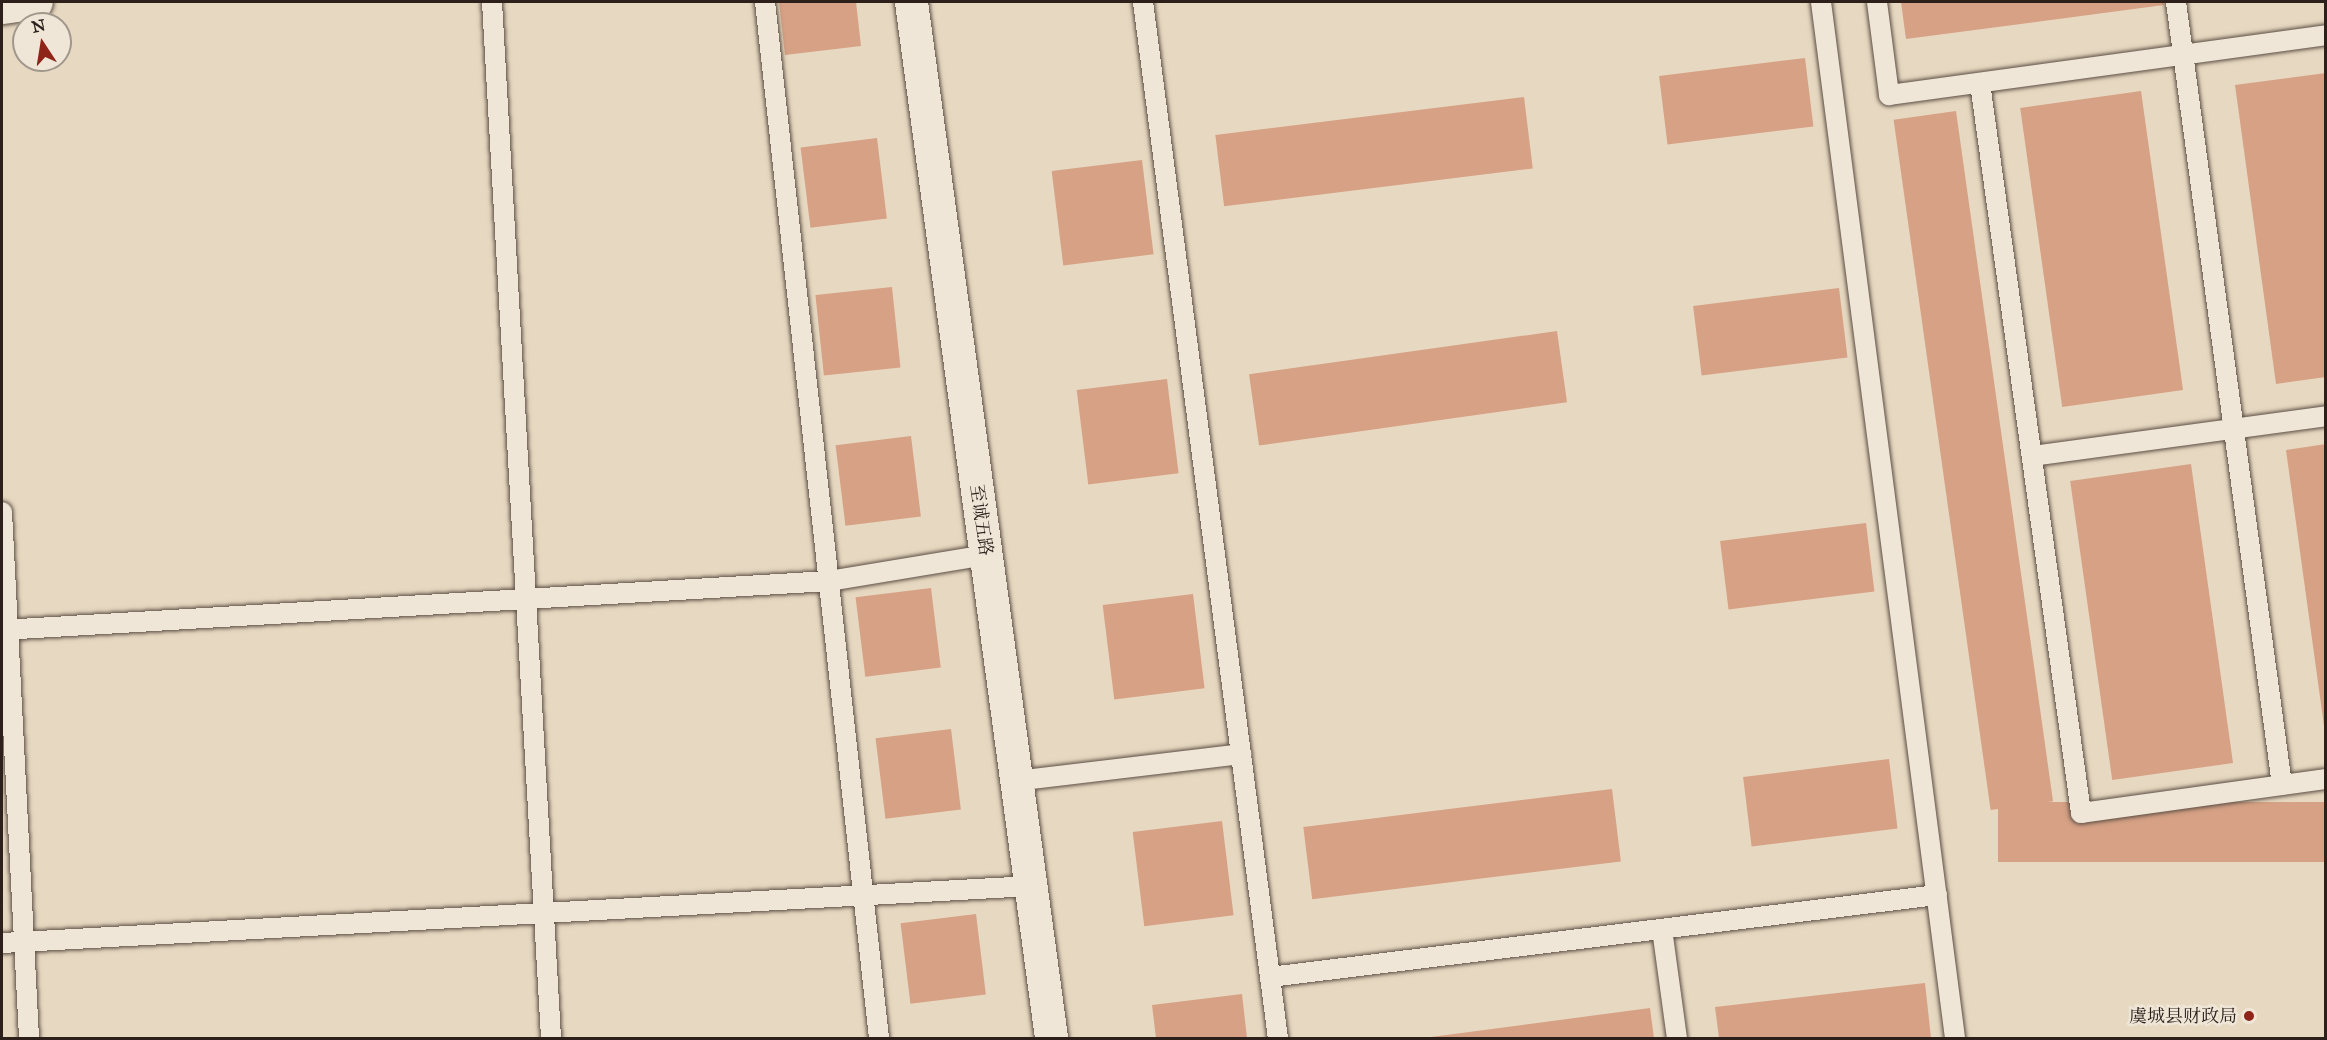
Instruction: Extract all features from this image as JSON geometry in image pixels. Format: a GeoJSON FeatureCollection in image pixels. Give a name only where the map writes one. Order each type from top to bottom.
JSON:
{"type":"FeatureCollection","features":[{"type":"Feature","properties":{"kind":"street"},"geometry":{"type":"LineString","coordinates":[[2,7],[36,2]]}},
{"type":"Feature","properties":{"kind":"street","name":"至诚五路"},"geometry":{"type":"LineString","coordinates":[[911,2],[1051,1038]]}},
{"type":"Feature","properties":{"kind":"lane"},"geometry":{"type":"LineString","coordinates":[[492,2],[546,914],[551,1038]]}},
{"type":"Feature","properties":{"kind":"lane"},"geometry":{"type":"LineString","coordinates":[[765,2],[879,1038]]}},
{"type":"Feature","properties":{"kind":"lane"},"geometry":{"type":"LineString","coordinates":[[1143,2],[1278,1038]]}},
{"type":"Feature","properties":{"kind":"lane"},"geometry":{"type":"LineString","coordinates":[[1821,2],[1956,1038]]}},
{"type":"Feature","properties":{"kind":"lane"},"geometry":{"type":"LineString","coordinates":[[1877,2],[1889,95],[2325,35]]}},
{"type":"Feature","properties":{"kind":"lane"},"geometry":{"type":"LineString","coordinates":[[2176,2],[2282,785]]}},
{"type":"Feature","properties":{"kind":"lane"},"geometry":{"type":"LineString","coordinates":[[1980,83],[2081,813],[2325,779]]}},
{"type":"Feature","properties":{"kind":"lane"},"geometry":{"type":"LineString","coordinates":[[2032,456],[2325,416]]}},
{"type":"Feature","properties":{"kind":"lane"},"geometry":{"type":"LineString","coordinates":[[2,512],[5,630],[29,1038]]}},
{"type":"Feature","properties":{"kind":"lane"},"geometry":{"type":"LineString","coordinates":[[5,630],[829,581],[986,555]]}},
{"type":"Feature","properties":{"kind":"lane"},"geometry":{"type":"LineString","coordinates":[[1016,782],[1241,754]]}},
{"type":"Feature","properties":{"kind":"lane"},"geometry":{"type":"LineString","coordinates":[[2,943],[1030,886]]}},
{"type":"Feature","properties":{"kind":"lane"},"geometry":{"type":"LineString","coordinates":[[1270,977],[1937,895]]}},
{"type":"Feature","properties":{"kind":"lane"},"geometry":{"type":"LineString","coordinates":[[1662,929],[1677,1038]]}},
{"type":"Feature","properties":{"kind":"building"},"geometry":{"type":"Polygon","coordinates":[[[779,2],[856,2],[861,46],[785,55],[779,2]]]}},
{"type":"Feature","properties":{"kind":"building"},"geometry":{"type":"Polygon","coordinates":[[[1901,2],[2163,2],[2164,5],[1906,39],[1901,2]]]}},
{"type":"Feature","properties":{"kind":"building"},"geometry":{"type":"Polygon","coordinates":[[[1805,58],[1813,126],[1668,144],[1659,76],[1805,58]]]}},
{"type":"Feature","properties":{"kind":"building"},"geometry":{"type":"Polygon","coordinates":[[[2326,73],[2326,377],[2276,384],[2235,85],[2326,73]]]}},
{"type":"Feature","properties":{"kind":"building"},"geometry":{"type":"Polygon","coordinates":[[[2141,91],[2183,390],[2062,407],[2020,108],[2141,91]]]}},
{"type":"Feature","properties":{"kind":"building"},"geometry":{"type":"Polygon","coordinates":[[[1524,97],[1533,168],[1224,206],[1215,135],[1524,97]]]}},
{"type":"Feature","properties":{"kind":"building"},"geometry":{"type":"Polygon","coordinates":[[[1956,111],[2053,801],[1991,810],[1894,120],[1956,111]]]}},
{"type":"Feature","properties":{"kind":"building"},"geometry":{"type":"Polygon","coordinates":[[[877,138],[887,218],[810,228],[801,147],[877,138]]]}},
{"type":"Feature","properties":{"kind":"building"},"geometry":{"type":"Polygon","coordinates":[[[1142,160],[1154,254],[1063,265],[1052,171],[1142,160]]]}},
{"type":"Feature","properties":{"kind":"building"},"geometry":{"type":"Polygon","coordinates":[[[892,287],[900,368],[824,376],[815,295],[892,287]]]}},
{"type":"Feature","properties":{"kind":"building"},"geometry":{"type":"Polygon","coordinates":[[[1839,288],[1848,357],[1702,375],[1693,306],[1839,288]]]}},
{"type":"Feature","properties":{"kind":"building"},"geometry":{"type":"Polygon","coordinates":[[[1557,331],[1567,402],[1259,446],[1249,374],[1557,331]]]}},
{"type":"Feature","properties":{"kind":"building"},"geometry":{"type":"Polygon","coordinates":[[[1167,379],[1179,473],[1088,484],[1077,390],[1167,379]]]}},
{"type":"Feature","properties":{"kind":"building"},"geometry":{"type":"Polygon","coordinates":[[[911,436],[921,516],[845,526],[836,445],[911,436]]]}},
{"type":"Feature","properties":{"kind":"building"},"geometry":{"type":"Polygon","coordinates":[[[2326,444],[2326,725],[2324,726],[2286,450],[2326,444]]]}},
{"type":"Feature","properties":{"kind":"building"},"geometry":{"type":"Polygon","coordinates":[[[2191,464],[2233,763],[2112,780],[2070,481],[2191,464]]]}},
{"type":"Feature","properties":{"kind":"building"},"geometry":{"type":"Polygon","coordinates":[[[1866,523],[1874,591],[1729,609],[1720,541],[1866,523]]]}},
{"type":"Feature","properties":{"kind":"building"},"geometry":{"type":"Polygon","coordinates":[[[931,588],[941,667],[865,677],[856,597],[931,588]]]}},
{"type":"Feature","properties":{"kind":"building"},"geometry":{"type":"Polygon","coordinates":[[[1193,594],[1205,688],[1114,699],[1103,605],[1193,594]]]}},
{"type":"Feature","properties":{"kind":"building"},"geometry":{"type":"Polygon","coordinates":[[[951,729],[961,809],[885,819],[876,738],[951,729]]]}},
{"type":"Feature","properties":{"kind":"building"},"geometry":{"type":"Polygon","coordinates":[[[1889,759],[1898,828],[1752,846],[1743,777],[1889,759]]]}},
{"type":"Feature","properties":{"kind":"building"},"geometry":{"type":"Polygon","coordinates":[[[1612,789],[1621,861],[1312,899],[1303,827],[1612,789]]]}},
{"type":"Feature","properties":{"kind":"building"},"geometry":{"type":"Polygon","coordinates":[[[1998,802],[2326,802],[2326,862],[1998,862],[1998,802]]]}},
{"type":"Feature","properties":{"kind":"building"},"geometry":{"type":"Polygon","coordinates":[[[1222,821],[1234,915],[1144,926],[1133,832],[1222,821]]]}},
{"type":"Feature","properties":{"kind":"building"},"geometry":{"type":"Polygon","coordinates":[[[976,914],[986,994],[910,1004],[901,923],[976,914]]]}},
{"type":"Feature","properties":{"kind":"building"},"geometry":{"type":"Polygon","coordinates":[[[1925,983],[1931,1038],[1719,1038],[1715,1007],[1925,983]]]}},
{"type":"Feature","properties":{"kind":"building"},"geometry":{"type":"Polygon","coordinates":[[[1242,994],[1247,1038],[1156,1038],[1152,1005],[1242,994]]]}},
{"type":"Feature","properties":{"kind":"building"},"geometry":{"type":"Polygon","coordinates":[[[1650,1008],[1654,1038],[1431,1038],[1431,1037],[1650,1008]]]}},
{"type":"Feature","properties":{"kind":"place","name":"虞城县财政局"},"geometry":{"type":"Point","coordinates":[2249,1016]}}]}
